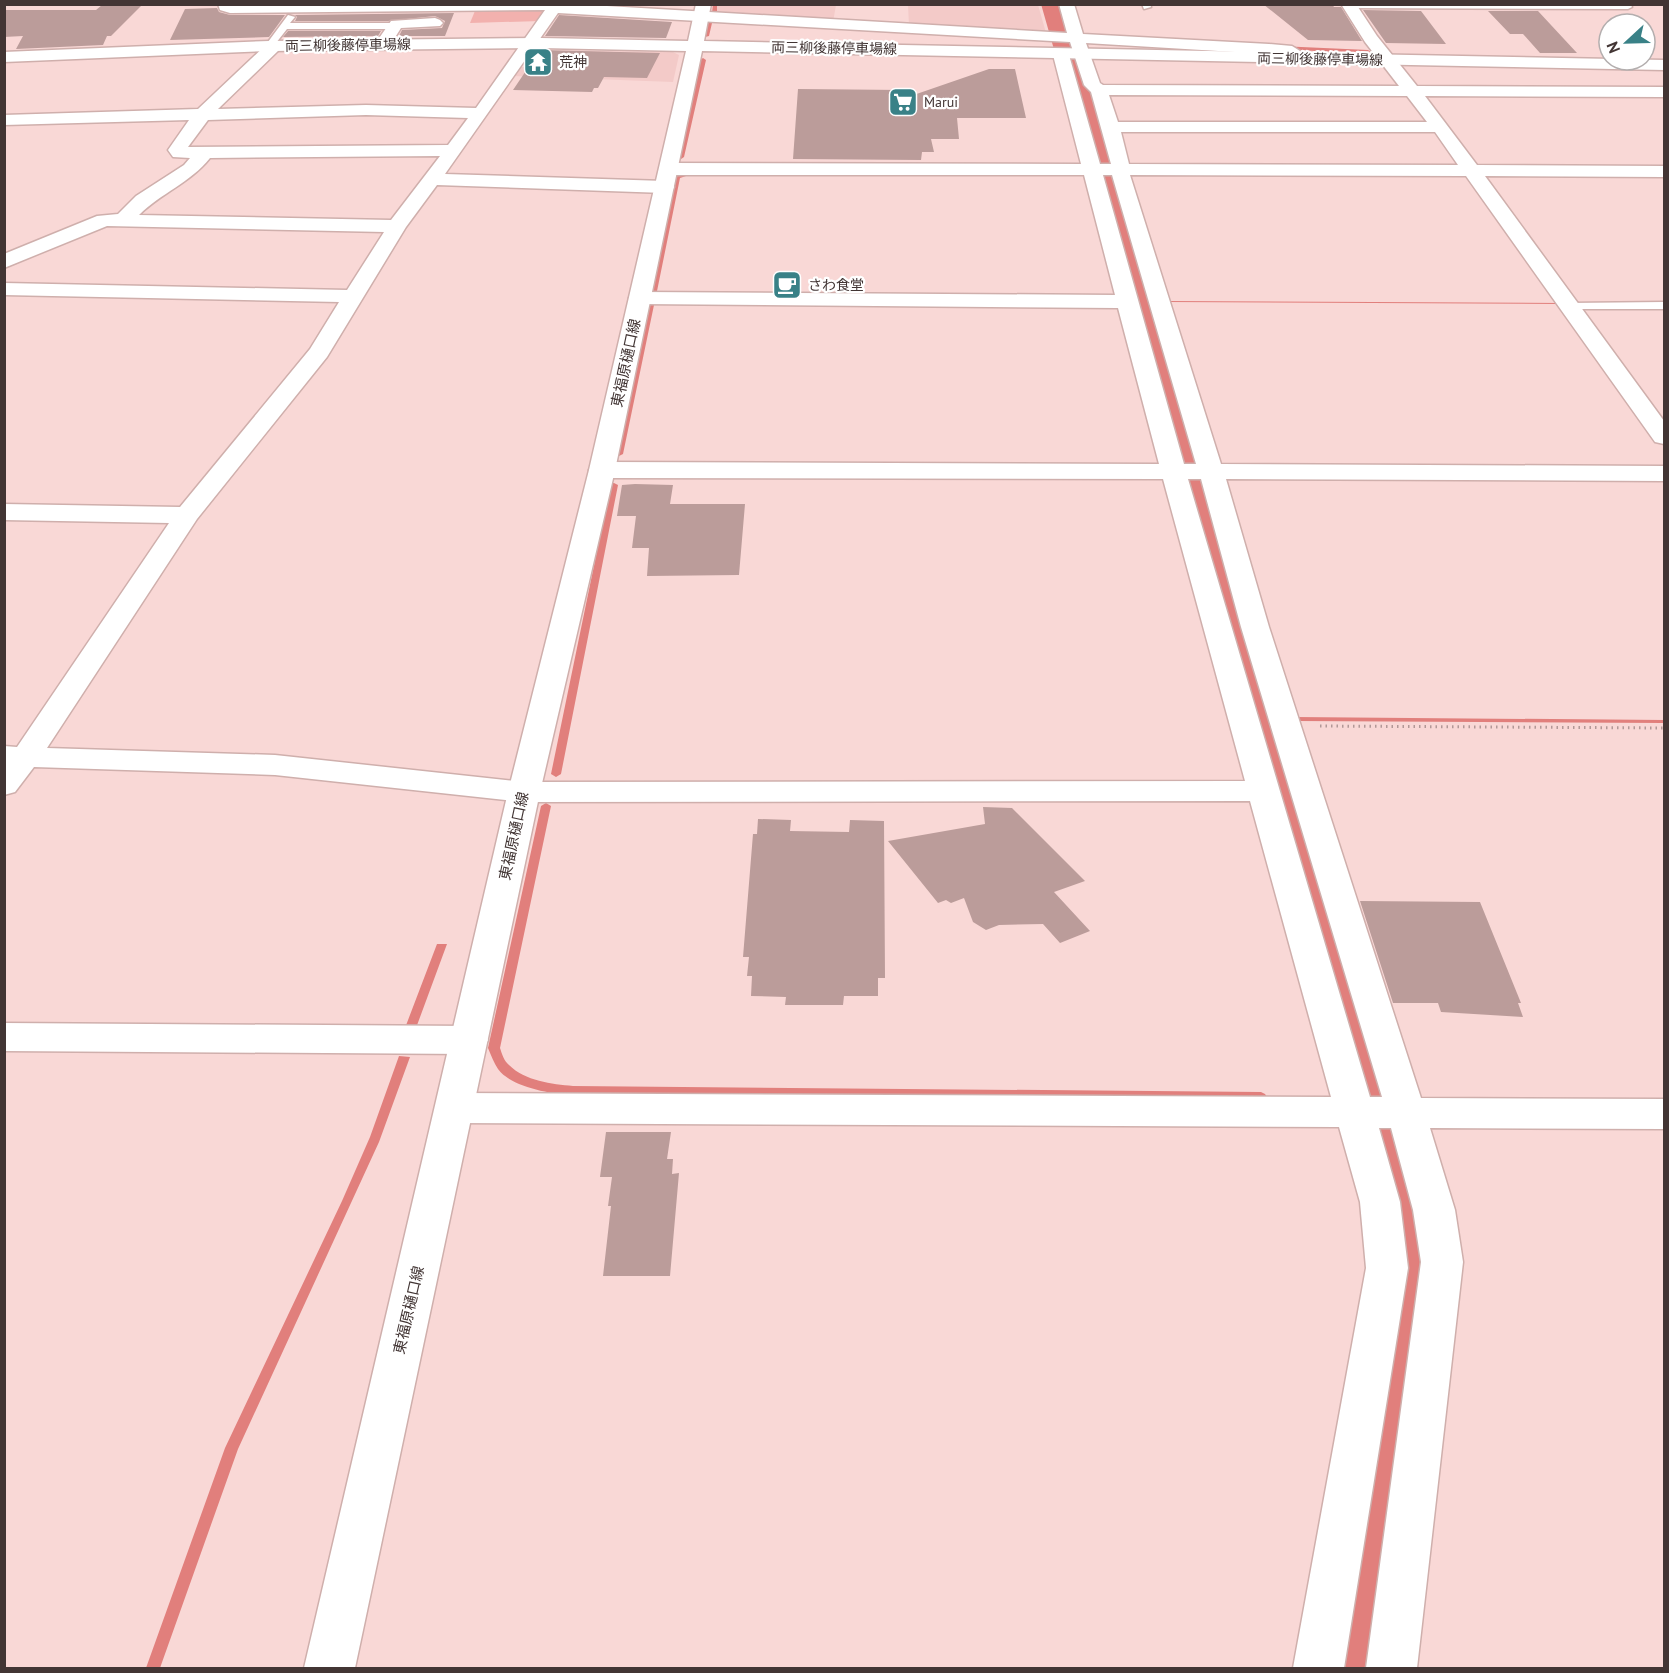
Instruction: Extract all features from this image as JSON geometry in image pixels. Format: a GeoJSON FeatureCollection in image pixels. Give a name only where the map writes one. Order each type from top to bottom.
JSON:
{"type":"FeatureCollection","features":[{"type":"Feature","properties":{"kind":"street"},"geometry":{"type":"LineString","coordinates":[[225,4],[225,7],[230,8],[556,6],[700,22],[1066,43]]}},
{"type":"Feature","properties":{"kind":"street"},"geometry":{"type":"LineString","coordinates":[[1066,4],[1066,43],[1105,168],[1209,471],[1434,1210],[1442,1262],[1392,1668]]}},
{"type":"Feature","properties":{"kind":"street"},"geometry":{"type":"LineString","coordinates":[[1349,5],[1371,39],[1440,127],[1665,437]]}},
{"type":"Feature","properties":{"kind":"street"},"geometry":{"type":"LineString","coordinates":[[4,785],[16,756],[187,515],[319,352],[397,226],[481,113],[556,6]]}},
{"type":"Feature","properties":{"kind":"street"},"geometry":{"type":"LineString","coordinates":[[383,44],[395,26],[438,22],[454,7]]}},
{"type":"Feature","properties":{"kind":"street","name":"両三柳後藤停車場線"},"geometry":{"type":"LineString","coordinates":[[4,57],[271,46],[529,43],[700,22],[1066,43],[1291,59],[1665,65]]}},
{"type":"Feature","properties":{"kind":"street","name":"東福原樋口線"},"geometry":{"type":"LineString","coordinates":[[329,1668],[524,792],[602,470],[700,22]]}},
{"type":"Feature","properties":{"kind":"street"},"geometry":{"type":"LineString","coordinates":[[1066,43],[1092,85],[1099,90],[1665,92]]}},
{"type":"Feature","properties":{"kind":"street"},"geometry":{"type":"LineString","coordinates":[[271,46],[257,65],[241,77],[203,115],[177,150],[179,153],[453,150]]}},
{"type":"Feature","properties":{"kind":"street"},"geometry":{"type":"LineString","coordinates":[[1099,90],[1121,161],[1105,168]]}},
{"type":"Feature","properties":{"kind":"street"},"geometry":{"type":"LineString","coordinates":[[4,120],[366,110],[481,113]]}},
{"type":"Feature","properties":{"kind":"street"},"geometry":{"type":"LineString","coordinates":[[1111,127],[1440,127]]}},
{"type":"Feature","properties":{"kind":"street"},"geometry":{"type":"LineString","coordinates":[[122,220],[142,200],[191,169],[205,152]]}},
{"type":"Feature","properties":{"kind":"street"},"geometry":{"type":"LineString","coordinates":[[1105,168],[1127,302],[1380,1202],[1387,1268],[1318,1668]]}},
{"type":"Feature","properties":{"kind":"street"},"geometry":{"type":"LineString","coordinates":[[432,179],[667,178],[1105,168],[1665,171]]}},
{"type":"Feature","properties":{"kind":"street"},"geometry":{"type":"LineString","coordinates":[[4,262],[104,220],[397,226]]}},
{"type":"Feature","properties":{"kind":"street"},"geometry":{"type":"LineString","coordinates":[[4,240],[67,237]]}},
{"type":"Feature","properties":{"kind":"street"},"geometry":{"type":"LineString","coordinates":[[4,289],[353,296]]}},
{"type":"Feature","properties":{"kind":"street"},"geometry":{"type":"LineString","coordinates":[[640,298],[1127,302]]}},
{"type":"Feature","properties":{"kind":"street"},"geometry":{"type":"LineString","coordinates":[[602,470],[1665,473]]}},
{"type":"Feature","properties":{"kind":"street"},"geometry":{"type":"LineString","coordinates":[[4,512],[187,515]]}},
{"type":"Feature","properties":{"kind":"street"},"geometry":{"type":"LineString","coordinates":[[16,756],[275,765],[524,792],[1263,791]]}},
{"type":"Feature","properties":{"kind":"street"},"geometry":{"type":"LineString","coordinates":[[4,1037],[469,1040]]}},
{"type":"Feature","properties":{"kind":"street"},"geometry":{"type":"LineString","coordinates":[[455,1108],[1665,1114]]}},
{"type":"Feature","properties":{"kind":"lane"},"geometry":{"type":"LineString","coordinates":[[1349,5],[1628,7],[1626,4]]}},
{"type":"Feature","properties":{"kind":"lane"},"geometry":{"type":"LineString","coordinates":[[271,46],[283,26],[300,6]]}},
{"type":"Feature","properties":{"kind":"lane"},"geometry":{"type":"LineString","coordinates":[[283,26],[395,26]]}},
{"type":"Feature","properties":{"kind":"lane"},"geometry":{"type":"LineString","coordinates":[[1570,307],[1665,306]]}},
{"type":"Feature","properties":{"kind":"path"},"geometry":{"type":"LineString","coordinates":[[1286,726],[1665,728]]}},
{"type":"Feature","properties":{"kind":"shaded area"},"geometry":{"type":"Polygon","coordinates":[[[717,5],[836,5],[833,22],[714,14],[717,5]]]}},
{"type":"Feature","properties":{"kind":"shaded area"},"geometry":{"type":"Polygon","coordinates":[[[908,5],[1038,5],[1046,33],[909,25],[908,5]]]}},
{"type":"Feature","properties":{"kind":"shaded area"},"geometry":{"type":"Polygon","coordinates":[[[477,6],[548,6],[541,21],[470,23],[477,6]]]}},
{"type":"Feature","properties":{"kind":"shaded area"},"geometry":{"type":"Polygon","coordinates":[[[561,51],[673,52],[679,55],[673,82],[513,76],[518,67],[553,67],[561,51]]]}},
{"type":"Feature","properties":{"kind":"shaded area"},"geometry":{"type":"Polygon","coordinates":[[[1167,302],[1559,303],[1560,304],[1167,302]]]}},
{"type":"Feature","properties":{"kind":"shaded area"},"geometry":{"type":"Polygon","coordinates":[[[1295,717],[1664,720],[1664,723],[1297,721],[1295,717]]]}},
{"type":"Feature","properties":{"kind":"shaded area"},"geometry":{"type":"Polygon","coordinates":[[[437,944],[447,944],[416,1028],[405,1028],[437,944]]]}},
{"type":"Feature","properties":{"kind":"shaded area"},"geometry":{"type":"Polygon","coordinates":[[[399,1056],[410,1057],[379,1142],[238,1449],[160,1668],[146,1668],[225,1448],[342,1201],[370,1137],[399,1056]]]}},
{"type":"Feature","properties":{"kind":"building"},"geometry":{"type":"Polygon","coordinates":[[[1263,4],[1332,4],[1334,7],[1341,7],[1362,41],[1308,40],[1263,4]]]}},
{"type":"Feature","properties":{"kind":"building"},"geometry":{"type":"Polygon","coordinates":[[[102,5],[142,5],[111,36],[107,36],[103,45],[16,49],[23,36],[4,37],[4,10],[96,10],[102,5]]]}},
{"type":"Feature","properties":{"kind":"building"},"geometry":{"type":"Polygon","coordinates":[[[217,8],[219,12],[230,15],[285,15],[269,37],[170,40],[185,9],[217,8]]]}},
{"type":"Feature","properties":{"kind":"building"},"geometry":{"type":"Polygon","coordinates":[[[1363,10],[1421,11],[1446,44],[1386,43],[1363,10]]]}},
{"type":"Feature","properties":{"kind":"building"},"geometry":{"type":"Polygon","coordinates":[[[1488,11],[1538,11],[1577,53],[1540,53],[1523,34],[1510,34],[1488,11]]]}},
{"type":"Feature","properties":{"kind":"building"},"geometry":{"type":"Polygon","coordinates":[[[454,13],[445,36],[399,36],[402,30],[442,28],[445,21],[435,16],[388,21],[295,21],[297,17],[295,15],[454,13]]]}},
{"type":"Feature","properties":{"kind":"building"},"geometry":{"type":"Polygon","coordinates":[[[559,15],[672,22],[666,38],[545,36],[559,15]]]}},
{"type":"Feature","properties":{"kind":"building"},"geometry":{"type":"Polygon","coordinates":[[[288,31],[381,31],[378,36],[283,37],[288,31]]]}},
{"type":"Feature","properties":{"kind":"building"},"geometry":{"type":"Polygon","coordinates":[[[540,50],[660,53],[647,78],[604,77],[598,88],[594,88],[592,92],[513,90],[540,50]]]}},
{"type":"Feature","properties":{"kind":"building"},"geometry":{"type":"Polygon","coordinates":[[[989,69],[1015,69],[1026,118],[957,118],[959,139],[931,139],[934,152],[922,152],[921,160],[793,159],[798,89],[902,90],[902,99],[989,69]]]}},
{"type":"Feature","properties":{"kind":"building"},"geometry":{"type":"Polygon","coordinates":[[[622,485],[673,485],[670,504],[745,504],[739,575],[647,576],[649,548],[632,548],[636,516],[617,516],[622,485]]]}},
{"type":"Feature","properties":{"kind":"building"},"geometry":{"type":"Polygon","coordinates":[[[983,807],[1012,808],[1085,881],[1054,892],[1090,931],[1060,943],[1043,924],[999,925],[986,930],[973,922],[964,898],[951,903],[946,900],[938,903],[888,841],[985,824],[983,807]]]}},
{"type":"Feature","properties":{"kind":"building"},"geometry":{"type":"Polygon","coordinates":[[[758,819],[791,820],[790,831],[849,832],[850,820],[884,821],[885,978],[878,978],[878,996],[844,996],[843,1005],[785,1005],[786,997],[751,996],[752,976],[747,976],[749,957],[743,957],[753,834],[757,834],[758,819]]]}},
{"type":"Feature","properties":{"kind":"building"},"geometry":{"type":"Polygon","coordinates":[[[1360,901],[1480,902],[1521,1003],[1518,1003],[1523,1017],[1441,1012],[1438,1003],[1393,1003],[1360,901]]]}},
{"type":"Feature","properties":{"kind":"building"},"geometry":{"type":"Polygon","coordinates":[[[606,1132],[671,1132],[667,1159],[673,1159],[672,1174],[679,1173],[670,1276],[603,1276],[612,1177],[600,1177],[606,1132]]]}},
{"type":"Feature","properties":{"kind":"waterway"},"geometry":{"type":"LineString","coordinates":[[715,4],[714,12],[726,15]]}},
{"type":"Feature","properties":{"kind":"waterway"},"geometry":{"type":"LineString","coordinates":[[1055,4],[1107,172],[1315,880],[1374,1100],[1417,1247],[1360,1668]]}},
{"type":"Feature","properties":{"kind":"waterway"},"geometry":{"type":"LineString","coordinates":[[707,36],[710,22],[718,21]]}},
{"type":"Feature","properties":{"kind":"waterway"},"geometry":{"type":"LineString","coordinates":[[1281,47],[1368,52]]}},
{"type":"Feature","properties":{"kind":"waterway"},"geometry":{"type":"LineString","coordinates":[[681,157],[703,60]]}},
{"type":"Feature","properties":{"kind":"waterway"},"geometry":{"type":"LineString","coordinates":[[653,296],[677,177],[695,172]]}},
{"type":"Feature","properties":{"kind":"waterway"},"geometry":{"type":"LineString","coordinates":[[619,454],[651,305]]}},
{"type":"Feature","properties":{"kind":"waterway"},"geometry":{"type":"LineString","coordinates":[[556,774],[614,485]]}},
{"type":"Feature","properties":{"kind":"waterway"},"geometry":{"type":"LineString","coordinates":[[546,806],[494,1048],[503,1067],[528,1082],[573,1091],[1261,1097]]}},
{"type":"Feature","properties":{"kind":"place","name":"荒神"},"geometry":{"type":"Point","coordinates":[538,62]}},
{"type":"Feature","properties":{"kind":"place","name":"Marui"},"geometry":{"type":"Point","coordinates":[903,102]}},
{"type":"Feature","properties":{"kind":"place","name":"さわ食堂"},"geometry":{"type":"Point","coordinates":[787,285]}}]}
